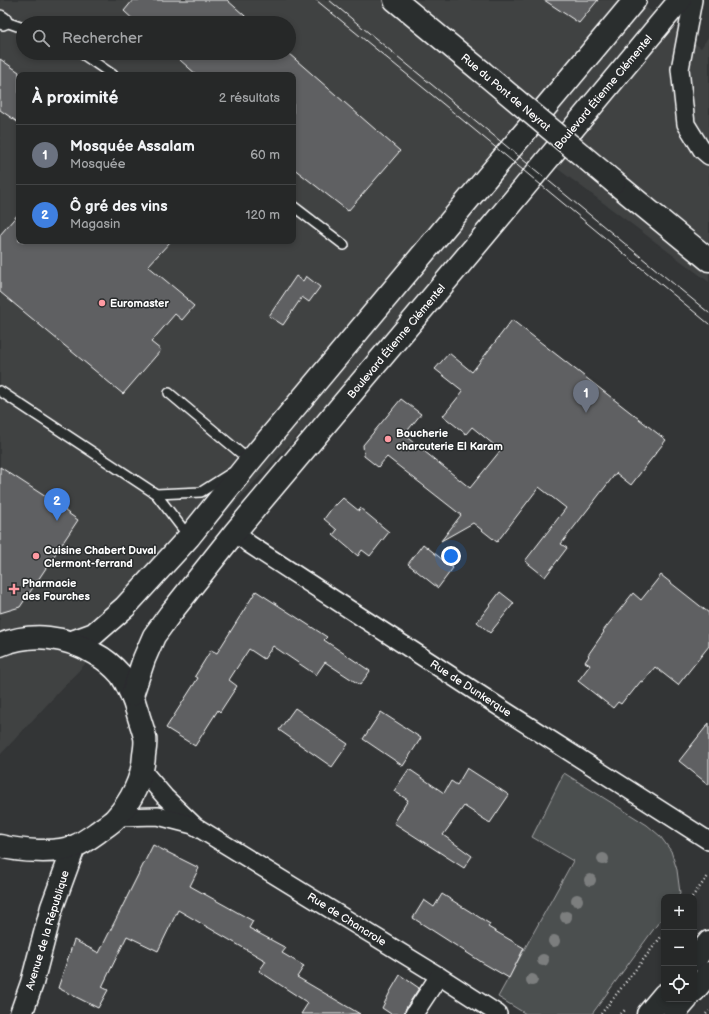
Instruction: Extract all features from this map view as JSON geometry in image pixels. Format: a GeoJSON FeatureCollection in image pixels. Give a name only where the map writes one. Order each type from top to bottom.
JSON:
{"type":"FeatureCollection","features":[{"type":"Feature","properties":{"kind":"main road","name":"Rue du Pont de Neyrat"},"geometry":{"type":"LineString","coordinates":[[395,0],[709,260]]}},
{"type":"Feature","properties":{"kind":"main road"},"geometry":{"type":"LineString","coordinates":[[72,642],[94,634],[125,607],[189,537],[250,461],[635,0]]}},
{"type":"Feature","properties":{"kind":"main road","name":"Boulevard Étienne Clémentel"},"geometry":{"type":"LineString","coordinates":[[132,695],[144,659],[154,636],[170,614],[235,532],[680,0]]}},
{"type":"Feature","properties":{"kind":"main road"},"geometry":{"type":"LineString","coordinates":[[0,645],[25,638],[50,637],[72,642],[90,650],[105,660],[120,674],[132,695],[145,738],[144,764],[137,786],[131,798],[114,820],[91,837],[74,847],[57,851],[24,850],[0,847]]}},
{"type":"Feature","properties":{"kind":"main road","name":"Avenue de la République"},"geometry":{"type":"LineString","coordinates":[[21,1014],[32,983],[52,908],[74,847]]}},
{"type":"Feature","properties":{"kind":"main road"},"geometry":{"type":"LineString","coordinates":[[697,956],[709,942]]}},
{"type":"Feature","properties":{"kind":"main road"},"geometry":{"type":"LineString","coordinates":[[697,987],[709,973]]}},
{"type":"Feature","properties":{"kind":"main road"},"geometry":{"type":"LineString","coordinates":[[648,1014],[661,999]]}},
{"type":"Feature","properties":{"kind":"main road"},"geometry":{"type":"LineString","coordinates":[[674,1014],[684,1002]]}},
{"type":"Feature","properties":{"kind":"street"},"geometry":{"type":"LineString","coordinates":[[693,0],[680,69],[686,124],[702,150],[709,156]]}},
{"type":"Feature","properties":{"kind":"street","name":"Rue de Dunkerque"},"geometry":{"type":"LineString","coordinates":[[235,532],[249,544],[504,710],[708,839]]}},
{"type":"Feature","properties":{"kind":"street","name":"Rue de Chancrole"},"geometry":{"type":"LineString","coordinates":[[142,770],[165,797],[195,826],[498,1014]]}},
{"type":"Feature","properties":{"kind":"street","name":"Rue de Chancrole"},"geometry":{"type":"LineString","coordinates":[[117,817],[158,816],[195,826]]}},
{"type":"Feature","properties":{"kind":"street"},"geometry":{"type":"LineString","coordinates":[[414,1014],[438,976]]}},
{"type":"Feature","properties":{"kind":"lane"},"geometry":{"type":"LineString","coordinates":[[2,20],[16,25]]}},
{"type":"Feature","properties":{"kind":"lane"},"geometry":{"type":"LineString","coordinates":[[91,60],[109,72]]}},
{"type":"Feature","properties":{"kind":"lane"},"geometry":{"type":"LineString","coordinates":[[296,208],[344,245]]}},
{"type":"Feature","properties":{"kind":"lane"},"geometry":{"type":"LineString","coordinates":[[0,390],[156,494],[189,537]]}},
{"type":"Feature","properties":{"kind":"lane"},"geometry":{"type":"LineString","coordinates":[[156,494],[201,492],[250,461],[169,393]]}},
{"type":"Feature","properties":{"kind":"path"},"geometry":{"type":"LineString","coordinates":[[694,894],[709,875]]}},
{"type":"Feature","properties":{"kind":"path"},"geometry":{"type":"LineString","coordinates":[[601,1014],[661,937]]}},
{"type":"Feature","properties":{"kind":"path"},"geometry":{"type":"LineString","coordinates":[[706,1014],[709,1011]]}},
{"type":"Feature","properties":{"kind":"shaded area"},"geometry":{"type":"Polygon","coordinates":[[[0,0],[636,0],[701,48],[709,36],[709,282],[550,163],[483,237],[0,755],[0,0]]]}},
{"type":"Feature","properties":{"kind":"shaded area"},"geometry":{"type":"Polygon","coordinates":[[[564,773],[647,825],[660,836],[671,851],[677,870],[680,893],[661,894],[661,919],[592,1014],[526,1014],[498,997],[573,861],[532,837],[564,773]]]}},
{"type":"Feature","properties":{"kind":"building"},"geometry":{"type":"Polygon","coordinates":[[[133,0],[227,0],[245,16],[129,16],[124,11],[133,0]]]}},
{"type":"Feature","properties":{"kind":"building"},"geometry":{"type":"Polygon","coordinates":[[[544,0],[598,0],[579,23],[544,0]]]}},
{"type":"Feature","properties":{"kind":"building"},"geometry":{"type":"Polygon","coordinates":[[[0,59],[19,72],[16,72],[16,121],[0,110],[0,59]]]}},
{"type":"Feature","properties":{"kind":"building"},"geometry":{"type":"Polygon","coordinates":[[[180,60],[296,60],[400,151],[348,211],[296,170],[296,72],[194,72],[180,60]]]}},
{"type":"Feature","properties":{"kind":"building","name":"Euromaster"},"geometry":{"type":"Polygon","coordinates":[[[16,216],[16,244],[168,244],[148,266],[188,299],[187,300],[194,306],[182,320],[175,314],[151,342],[161,350],[123,394],[0,292],[0,235],[16,216]]]}},
{"type":"Feature","properties":{"kind":"building"},"geometry":{"type":"Polygon","coordinates":[[[296,276],[303,281],[306,276],[320,287],[309,302],[302,297],[283,325],[269,316],[296,276]]]}},
{"type":"Feature","properties":{"kind":"building"},"geometry":{"type":"Polygon","coordinates":[[[512,320],[666,440],[631,485],[616,473],[561,544],[567,548],[545,577],[525,561],[566,508],[539,487],[497,542],[473,523],[441,541],[461,515],[387,457],[378,467],[364,456],[363,445],[401,399],[421,414],[404,435],[470,488],[500,451],[472,427],[466,434],[443,416],[463,391],[435,369],[449,353],[472,372],[512,320]]]}},
{"type":"Feature","properties":{"kind":"building"},"geometry":{"type":"Polygon","coordinates":[[[0,467],[66,510],[65,511],[78,520],[20,607],[0,613],[0,467]]]}},
{"type":"Feature","properties":{"kind":"building"},"geometry":{"type":"Polygon","coordinates":[[[343,498],[359,511],[360,508],[389,532],[370,556],[362,550],[358,556],[333,535],[337,530],[324,519],[335,504],[336,505],[343,498]]]}},
{"type":"Feature","properties":{"kind":"building"},"geometry":{"type":"Polygon","coordinates":[[[423,544],[453,568],[438,588],[408,564],[423,544]]]}},
{"type":"Feature","properties":{"kind":"building"},"geometry":{"type":"Polygon","coordinates":[[[661,575],[709,613],[709,646],[678,685],[655,667],[643,682],[641,681],[621,704],[618,702],[613,708],[578,681],[590,665],[585,662],[589,656],[588,655],[604,632],[603,631],[633,593],[641,600],[661,575]]]}},
{"type":"Feature","properties":{"kind":"building"},"geometry":{"type":"Polygon","coordinates":[[[256,591],[327,637],[324,640],[370,671],[360,685],[325,662],[316,675],[273,646],[264,659],[249,649],[229,680],[237,686],[220,712],[218,710],[195,746],[166,728],[198,678],[195,676],[211,650],[217,653],[256,591]]]}},
{"type":"Feature","properties":{"kind":"building"},"geometry":{"type":"Polygon","coordinates":[[[500,592],[514,603],[490,633],[477,622],[500,592]]]}},
{"type":"Feature","properties":{"kind":"building"},"geometry":{"type":"Polygon","coordinates":[[[295,708],[348,744],[332,767],[279,730],[295,708]]]}},
{"type":"Feature","properties":{"kind":"building"},"geometry":{"type":"Polygon","coordinates":[[[381,712],[421,738],[403,766],[363,739],[381,712]]]}},
{"type":"Feature","properties":{"kind":"building"},"geometry":{"type":"Polygon","coordinates":[[[709,723],[709,785],[679,761],[709,723]]]}},
{"type":"Feature","properties":{"kind":"building"},"geometry":{"type":"Polygon","coordinates":[[[467,768],[509,795],[490,823],[464,806],[443,835],[472,856],[464,868],[394,823],[408,800],[394,791],[409,769],[444,793],[451,781],[457,785],[467,768]]]}},
{"type":"Feature","properties":{"kind":"building"},"geometry":{"type":"Polygon","coordinates":[[[153,845],[199,868],[190,886],[253,921],[249,928],[286,948],[282,953],[304,966],[297,977],[360,1014],[301,1014],[308,1003],[259,971],[266,961],[178,910],[158,951],[127,936],[102,987],[108,990],[98,1008],[58,988],[74,940],[99,953],[153,845]]]}},
{"type":"Feature","properties":{"kind":"building"},"geometry":{"type":"Polygon","coordinates":[[[442,894],[490,924],[488,927],[524,948],[509,978],[413,918],[424,900],[434,907],[442,894]]]}},
{"type":"Feature","properties":{"kind":"building"},"geometry":{"type":"Polygon","coordinates":[[[400,975],[419,988],[406,1008],[404,1014],[391,1014],[382,1008],[400,975]]]}},
{"type":"Feature","properties":{"kind":"tram line"},"geometry":{"type":"LineString","coordinates":[[316,0],[709,324]]}},
{"type":"Feature","properties":{"kind":"tram line"},"geometry":{"type":"LineString","coordinates":[[329,0],[709,313]]}},
{"type":"Feature","properties":{"kind":"place","name":"Euromaster"},"geometry":{"type":"Point","coordinates":[102,303]}},
{"type":"Feature","properties":{"kind":"place","name":"Mosquée Assalam"},"geometry":{"type":"Point","coordinates":[586,413]}},
{"type":"Feature","properties":{"kind":"place","name":"Boucherie charcuterie El Karam"},"geometry":{"type":"Point","coordinates":[388,439]}},
{"type":"Feature","properties":{"kind":"place","name":"Ô gré des vins"},"geometry":{"type":"Point","coordinates":[57,521]}},
{"type":"Feature","properties":{"kind":"place","name":"Cuisine Chabert Duval Clermont-ferrand"},"geometry":{"type":"Point","coordinates":[36,556]}},
{"type":"Feature","properties":{"kind":"place","name":"Pharmacie des Fourches"},"geometry":{"type":"Point","coordinates":[14,589]}}]}
